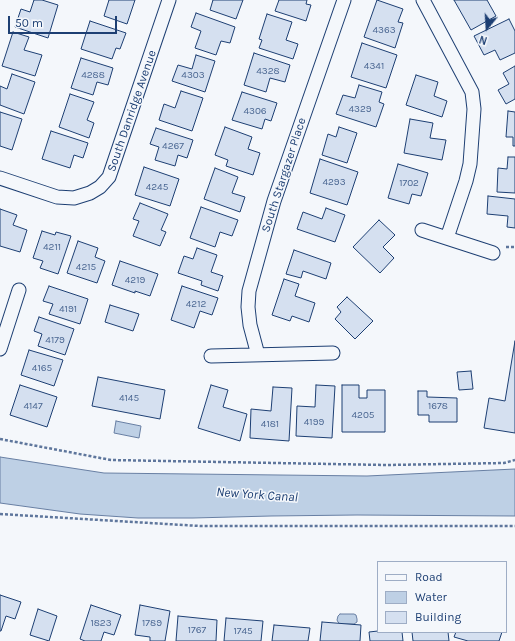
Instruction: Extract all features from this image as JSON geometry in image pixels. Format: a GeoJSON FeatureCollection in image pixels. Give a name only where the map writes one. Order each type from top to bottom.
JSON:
{"type":"FeatureCollection","features":[{"type":"Feature","properties":{"kind":"street","name":"South Danridge Avenue"},"geometry":{"type":"LineString","coordinates":[[0,178],[57,197],[74,198],[90,193],[100,187],[109,177],[169,0]]}},
{"type":"Feature","properties":{"kind":"street","name":"South Stargazer Place"},"geometry":{"type":"LineString","coordinates":[[258,354],[248,307],[250,291],[274,201],[344,0]]}},
{"type":"Feature","properties":{"kind":"street"},"geometry":{"type":"LineString","coordinates":[[423,0],[472,92],[473,98],[474,109],[470,164],[466,181],[447,238]]}},
{"type":"Feature","properties":{"kind":"street"},"geometry":{"type":"LineString","coordinates":[[422,230],[493,253]]}},
{"type":"Feature","properties":{"kind":"street"},"geometry":{"type":"LineString","coordinates":[[0,346],[19,290]]}},
{"type":"Feature","properties":{"kind":"street"},"geometry":{"type":"LineString","coordinates":[[211,356],[332,353]]}},
{"type":"Feature","properties":{"kind":"path"},"geometry":{"type":"LineString","coordinates":[[506,247],[515,247]]}},
{"type":"Feature","properties":{"kind":"path"},"geometry":{"type":"LineString","coordinates":[[0,439],[111,460],[386,465],[504,463],[515,460]]}},
{"type":"Feature","properties":{"kind":"path"},"geometry":{"type":"LineString","coordinates":[[0,514],[200,526],[515,526]]}},
{"type":"Feature","properties":{"kind":"water"},"geometry":{"type":"Polygon","coordinates":[[[116,421],[141,426],[139,438],[114,433],[116,421]]]}},
{"type":"Feature","properties":{"kind":"water","name":"New York Canal"},"geometry":{"type":"Polygon","coordinates":[[[0,457],[104,473],[367,476],[515,469],[515,516],[357,515],[138,518],[80,514],[0,503],[0,457]]]}},
{"type":"Feature","properties":{"kind":"water"},"geometry":{"type":"Polygon","coordinates":[[[340,614],[354,614],[356,615],[357,622],[354,624],[340,624],[337,620],[340,614]]]}},
{"type":"Feature","properties":{"kind":"building"},"geometry":{"type":"Polygon","coordinates":[[[34,0],[42,0],[58,5],[48,38],[15,27],[21,9],[30,12],[34,0]]]}},
{"type":"Feature","properties":{"kind":"building"},"geometry":{"type":"Polygon","coordinates":[[[109,0],[135,0],[127,24],[104,16],[109,0]]]}},
{"type":"Feature","properties":{"kind":"building"},"geometry":{"type":"Polygon","coordinates":[[[213,0],[243,0],[236,19],[210,10],[213,0]]]}},
{"type":"Feature","properties":{"kind":"building"},"geometry":{"type":"Polygon","coordinates":[[[279,0],[307,0],[306,4],[311,5],[306,21],[275,11],[279,0]]]}},
{"type":"Feature","properties":{"kind":"building"},"geometry":{"type":"Polygon","coordinates":[[[377,0],[403,9],[398,22],[403,23],[395,48],[364,37],[377,0]]]}},
{"type":"Feature","properties":{"kind":"building"},"geometry":{"type":"Polygon","coordinates":[[[454,0],[487,0],[496,16],[471,30],[454,0]]]}},
{"type":"Feature","properties":{"kind":"building"},"geometry":{"type":"Polygon","coordinates":[[[196,13],[235,27],[230,43],[221,41],[216,55],[195,48],[201,31],[191,27],[196,13]]]}},
{"type":"Feature","properties":{"kind":"building"},"geometry":{"type":"Polygon","coordinates":[[[267,14],[292,22],[286,40],[298,44],[293,59],[259,48],[262,40],[259,39],[267,14]]]}},
{"type":"Feature","properties":{"kind":"building"},"geometry":{"type":"Polygon","coordinates":[[[509,19],[515,31],[515,53],[500,60],[495,50],[484,55],[474,36],[509,19]]]}},
{"type":"Feature","properties":{"kind":"building"},"geometry":{"type":"Polygon","coordinates":[[[90,21],[126,33],[120,49],[116,48],[112,59],[81,49],[90,21]]]}},
{"type":"Feature","properties":{"kind":"building"},"geometry":{"type":"Polygon","coordinates":[[[13,32],[29,37],[24,50],[42,55],[35,76],[2,66],[13,32]]]}},
{"type":"Feature","properties":{"kind":"building"},"geometry":{"type":"Polygon","coordinates":[[[362,43],[397,55],[386,88],[351,77],[362,43]]]}},
{"type":"Feature","properties":{"kind":"building"},"geometry":{"type":"Polygon","coordinates":[[[254,53],[290,65],[285,82],[270,78],[266,92],[244,85],[254,53]]]}},
{"type":"Feature","properties":{"kind":"building"},"geometry":{"type":"Polygon","coordinates":[[[196,55],[215,61],[205,92],[172,81],[178,65],[192,69],[196,55]]]}},
{"type":"Feature","properties":{"kind":"building"},"geometry":{"type":"Polygon","coordinates":[[[81,58],[113,68],[108,85],[97,82],[93,95],[71,88],[81,58]]]}},
{"type":"Feature","properties":{"kind":"building"},"geometry":{"type":"Polygon","coordinates":[[[515,66],[515,99],[506,104],[498,90],[509,84],[503,73],[515,66]]]}},
{"type":"Feature","properties":{"kind":"building"},"geometry":{"type":"Polygon","coordinates":[[[12,74],[35,82],[24,114],[0,105],[0,86],[7,89],[12,74]]]}},
{"type":"Feature","properties":{"kind":"building"},"geometry":{"type":"Polygon","coordinates":[[[416,75],[438,82],[434,96],[447,101],[442,117],[406,105],[416,75]]]}},
{"type":"Feature","properties":{"kind":"building"},"geometry":{"type":"Polygon","coordinates":[[[359,85],[382,92],[379,102],[384,104],[376,127],[336,114],[343,95],[355,98],[359,85]]]}},
{"type":"Feature","properties":{"kind":"building"},"geometry":{"type":"Polygon","coordinates":[[[181,91],[203,98],[192,131],[159,120],[164,104],[175,108],[181,91]]]}},
{"type":"Feature","properties":{"kind":"building"},"geometry":{"type":"Polygon","coordinates":[[[242,92],[277,103],[271,121],[265,119],[262,129],[232,120],[242,92]]]}},
{"type":"Feature","properties":{"kind":"building"},"geometry":{"type":"Polygon","coordinates":[[[70,94],[94,102],[87,120],[94,123],[89,138],[59,127],[70,94]]]}},
{"type":"Feature","properties":{"kind":"building"},"geometry":{"type":"Polygon","coordinates":[[[508,111],[515,112],[515,146],[513,146],[513,137],[506,137],[508,111]]]}},
{"type":"Feature","properties":{"kind":"building"},"geometry":{"type":"Polygon","coordinates":[[[0,112],[22,119],[12,150],[0,146],[0,112]]]}},
{"type":"Feature","properties":{"kind":"building"},"geometry":{"type":"Polygon","coordinates":[[[410,119],[433,123],[430,138],[446,140],[442,160],[404,153],[410,119]]]}},
{"type":"Feature","properties":{"kind":"building"},"geometry":{"type":"Polygon","coordinates":[[[225,127],[252,137],[248,149],[260,153],[253,175],[226,166],[228,160],[215,155],[225,127]]]}},
{"type":"Feature","properties":{"kind":"building"},"geometry":{"type":"Polygon","coordinates":[[[339,127],[357,133],[347,163],[322,155],[328,134],[336,137],[339,127]]]}},
{"type":"Feature","properties":{"kind":"building"},"geometry":{"type":"Polygon","coordinates":[[[156,128],[193,140],[187,158],[178,155],[175,166],[155,160],[159,147],[150,144],[156,128]]]}},
{"type":"Feature","properties":{"kind":"building"},"geometry":{"type":"Polygon","coordinates":[[[51,131],[88,143],[83,158],[74,155],[70,168],[42,159],[51,131]]]}},
{"type":"Feature","properties":{"kind":"building"},"geometry":{"type":"Polygon","coordinates":[[[508,157],[515,157],[515,193],[497,192],[498,168],[507,169],[508,157]]]}},
{"type":"Feature","properties":{"kind":"building"},"geometry":{"type":"Polygon","coordinates":[[[320,159],[358,172],[347,205],[310,193],[320,159]]]}},
{"type":"Feature","properties":{"kind":"building"},"geometry":{"type":"Polygon","coordinates":[[[398,164],[428,173],[421,196],[412,194],[409,204],[388,198],[398,164]]]}},
{"type":"Feature","properties":{"kind":"building"},"geometry":{"type":"Polygon","coordinates":[[[144,167],[179,179],[170,206],[135,195],[144,167]]]}},
{"type":"Feature","properties":{"kind":"building"},"geometry":{"type":"Polygon","coordinates":[[[215,168],[238,177],[232,193],[245,197],[240,212],[204,199],[215,168]]]}},
{"type":"Feature","properties":{"kind":"building"},"geometry":{"type":"Polygon","coordinates":[[[488,196],[515,199],[515,228],[507,227],[508,216],[487,214],[488,196]]]}},
{"type":"Feature","properties":{"kind":"building"},"geometry":{"type":"Polygon","coordinates":[[[140,203],[168,214],[161,230],[166,232],[160,246],[133,236],[139,221],[133,219],[140,203]]]}},
{"type":"Feature","properties":{"kind":"building"},"geometry":{"type":"Polygon","coordinates":[[[201,207],[238,220],[232,236],[220,232],[215,247],[190,238],[201,207]]]}},
{"type":"Feature","properties":{"kind":"building"},"geometry":{"type":"Polygon","coordinates":[[[326,208],[345,215],[335,242],[297,229],[303,212],[322,219],[326,208]]]}},
{"type":"Feature","properties":{"kind":"building"},"geometry":{"type":"Polygon","coordinates":[[[0,209],[17,215],[13,225],[27,230],[20,252],[0,246],[0,209]]]}},
{"type":"Feature","properties":{"kind":"building"},"geometry":{"type":"Polygon","coordinates":[[[379,220],[395,235],[383,247],[394,258],[380,273],[353,247],[379,220]]]}},
{"type":"Feature","properties":{"kind":"building"},"geometry":{"type":"Polygon","coordinates":[[[42,231],[55,235],[56,232],[71,236],[58,274],[40,268],[43,261],[33,258],[42,231]]]}},
{"type":"Feature","properties":{"kind":"building"},"geometry":{"type":"Polygon","coordinates":[[[78,241],[98,248],[95,257],[105,261],[97,283],[67,273],[78,241]]]}},
{"type":"Feature","properties":{"kind":"building"},"geometry":{"type":"Polygon","coordinates":[[[197,248],[217,255],[211,272],[223,276],[218,291],[201,285],[202,281],[178,273],[184,256],[193,259],[197,248]]]}},
{"type":"Feature","properties":{"kind":"building"},"geometry":{"type":"Polygon","coordinates":[[[294,250],[331,263],[326,279],[303,271],[301,278],[286,274],[294,250]]]}},
{"type":"Feature","properties":{"kind":"building"},"geometry":{"type":"Polygon","coordinates":[[[120,261],[158,274],[150,296],[135,291],[135,293],[112,285],[120,261]]]}},
{"type":"Feature","properties":{"kind":"building"},"geometry":{"type":"Polygon","coordinates":[[[284,279],[299,284],[295,296],[315,303],[309,322],[292,316],[290,321],[272,315],[284,279]]]}},
{"type":"Feature","properties":{"kind":"building"},"geometry":{"type":"Polygon","coordinates":[[[49,286],[88,299],[80,324],[49,314],[53,304],[43,301],[49,286]]]}},
{"type":"Feature","properties":{"kind":"building"},"geometry":{"type":"Polygon","coordinates":[[[182,286],[218,298],[212,315],[200,311],[194,328],[171,320],[182,286]]]}},
{"type":"Feature","properties":{"kind":"building"},"geometry":{"type":"Polygon","coordinates":[[[347,297],[373,321],[355,339],[335,319],[341,312],[337,307],[347,297]]]}},
{"type":"Feature","properties":{"kind":"building"},"geometry":{"type":"Polygon","coordinates":[[[110,305],[139,314],[133,331],[105,322],[110,305]]]}},
{"type":"Feature","properties":{"kind":"building"},"geometry":{"type":"Polygon","coordinates":[[[39,317],[74,329],[65,355],[38,346],[42,334],[34,331],[39,317]]]}},
{"type":"Feature","properties":{"kind":"building"},"geometry":{"type":"Polygon","coordinates":[[[515,341],[515,433],[484,428],[489,398],[505,401],[515,341]]]}},
{"type":"Feature","properties":{"kind":"building"},"geometry":{"type":"Polygon","coordinates":[[[29,350],[63,360],[54,386],[21,375],[29,350]]]}},
{"type":"Feature","properties":{"kind":"building"},"geometry":{"type":"Polygon","coordinates":[[[471,371],[473,389],[459,390],[457,372],[471,371]]]}},
{"type":"Feature","properties":{"kind":"building"},"geometry":{"type":"Polygon","coordinates":[[[98,377],[165,390],[160,419],[92,406],[98,377]]]}},
{"type":"Feature","properties":{"kind":"building"},"geometry":{"type":"Polygon","coordinates":[[[20,385],[57,397],[47,427],[10,415],[20,385]]]}},
{"type":"Feature","properties":{"kind":"building"},"geometry":{"type":"Polygon","coordinates":[[[211,385],[228,390],[223,407],[247,414],[240,441],[198,428],[211,385]]]}},
{"type":"Feature","properties":{"kind":"building"},"geometry":{"type":"Polygon","coordinates":[[[316,385],[335,386],[332,438],[296,436],[297,406],[315,407],[316,385]]]}},
{"type":"Feature","properties":{"kind":"building"},"geometry":{"type":"Polygon","coordinates":[[[342,385],[359,385],[359,398],[367,398],[367,390],[385,390],[385,432],[342,432],[342,385]]]}},
{"type":"Feature","properties":{"kind":"building"},"geometry":{"type":"Polygon","coordinates":[[[273,387],[292,388],[289,441],[250,438],[251,409],[271,411],[273,387]]]}},
{"type":"Feature","properties":{"kind":"building"},"geometry":{"type":"Polygon","coordinates":[[[418,391],[427,391],[427,397],[457,398],[457,422],[429,422],[429,415],[418,415],[418,391]]]}},
{"type":"Feature","properties":{"kind":"building"},"geometry":{"type":"Polygon","coordinates":[[[0,595],[21,602],[15,619],[6,616],[1,631],[0,631],[0,595]]]}},
{"type":"Feature","properties":{"kind":"building"},"geometry":{"type":"Polygon","coordinates":[[[91,605],[121,615],[114,635],[104,632],[101,641],[85,641],[80,639],[91,605]]]}},
{"type":"Feature","properties":{"kind":"building"},"geometry":{"type":"Polygon","coordinates":[[[140,605],[170,611],[165,641],[150,641],[150,637],[135,635],[140,605]]]}},
{"type":"Feature","properties":{"kind":"building"},"geometry":{"type":"Polygon","coordinates":[[[38,609],[57,616],[49,641],[30,635],[38,609]]]}},
{"type":"Feature","properties":{"kind":"building"},"geometry":{"type":"Polygon","coordinates":[[[178,616],[217,620],[216,641],[176,641],[178,616]]]}},
{"type":"Feature","properties":{"kind":"building"},"geometry":{"type":"Polygon","coordinates":[[[226,618],[263,621],[261,641],[224,641],[226,618]]]}},
{"type":"Feature","properties":{"kind":"building"},"geometry":{"type":"Polygon","coordinates":[[[322,622],[361,625],[360,641],[320,641],[322,622]]]}},
{"type":"Feature","properties":{"kind":"building"},"geometry":{"type":"Polygon","coordinates":[[[274,625],[310,628],[308,641],[272,641],[274,625]]]}},
{"type":"Feature","properties":{"kind":"building"},"geometry":{"type":"Polygon","coordinates":[[[369,632],[402,633],[403,641],[370,641],[369,632]]]}},
{"type":"Feature","properties":{"kind":"building"},"geometry":{"type":"Polygon","coordinates":[[[412,633],[448,633],[449,641],[413,641],[412,633]]]}},
{"type":"Feature","properties":{"kind":"building"},"geometry":{"type":"Polygon","coordinates":[[[456,633],[502,633],[499,641],[468,641],[454,637],[456,633]]]}}]}
